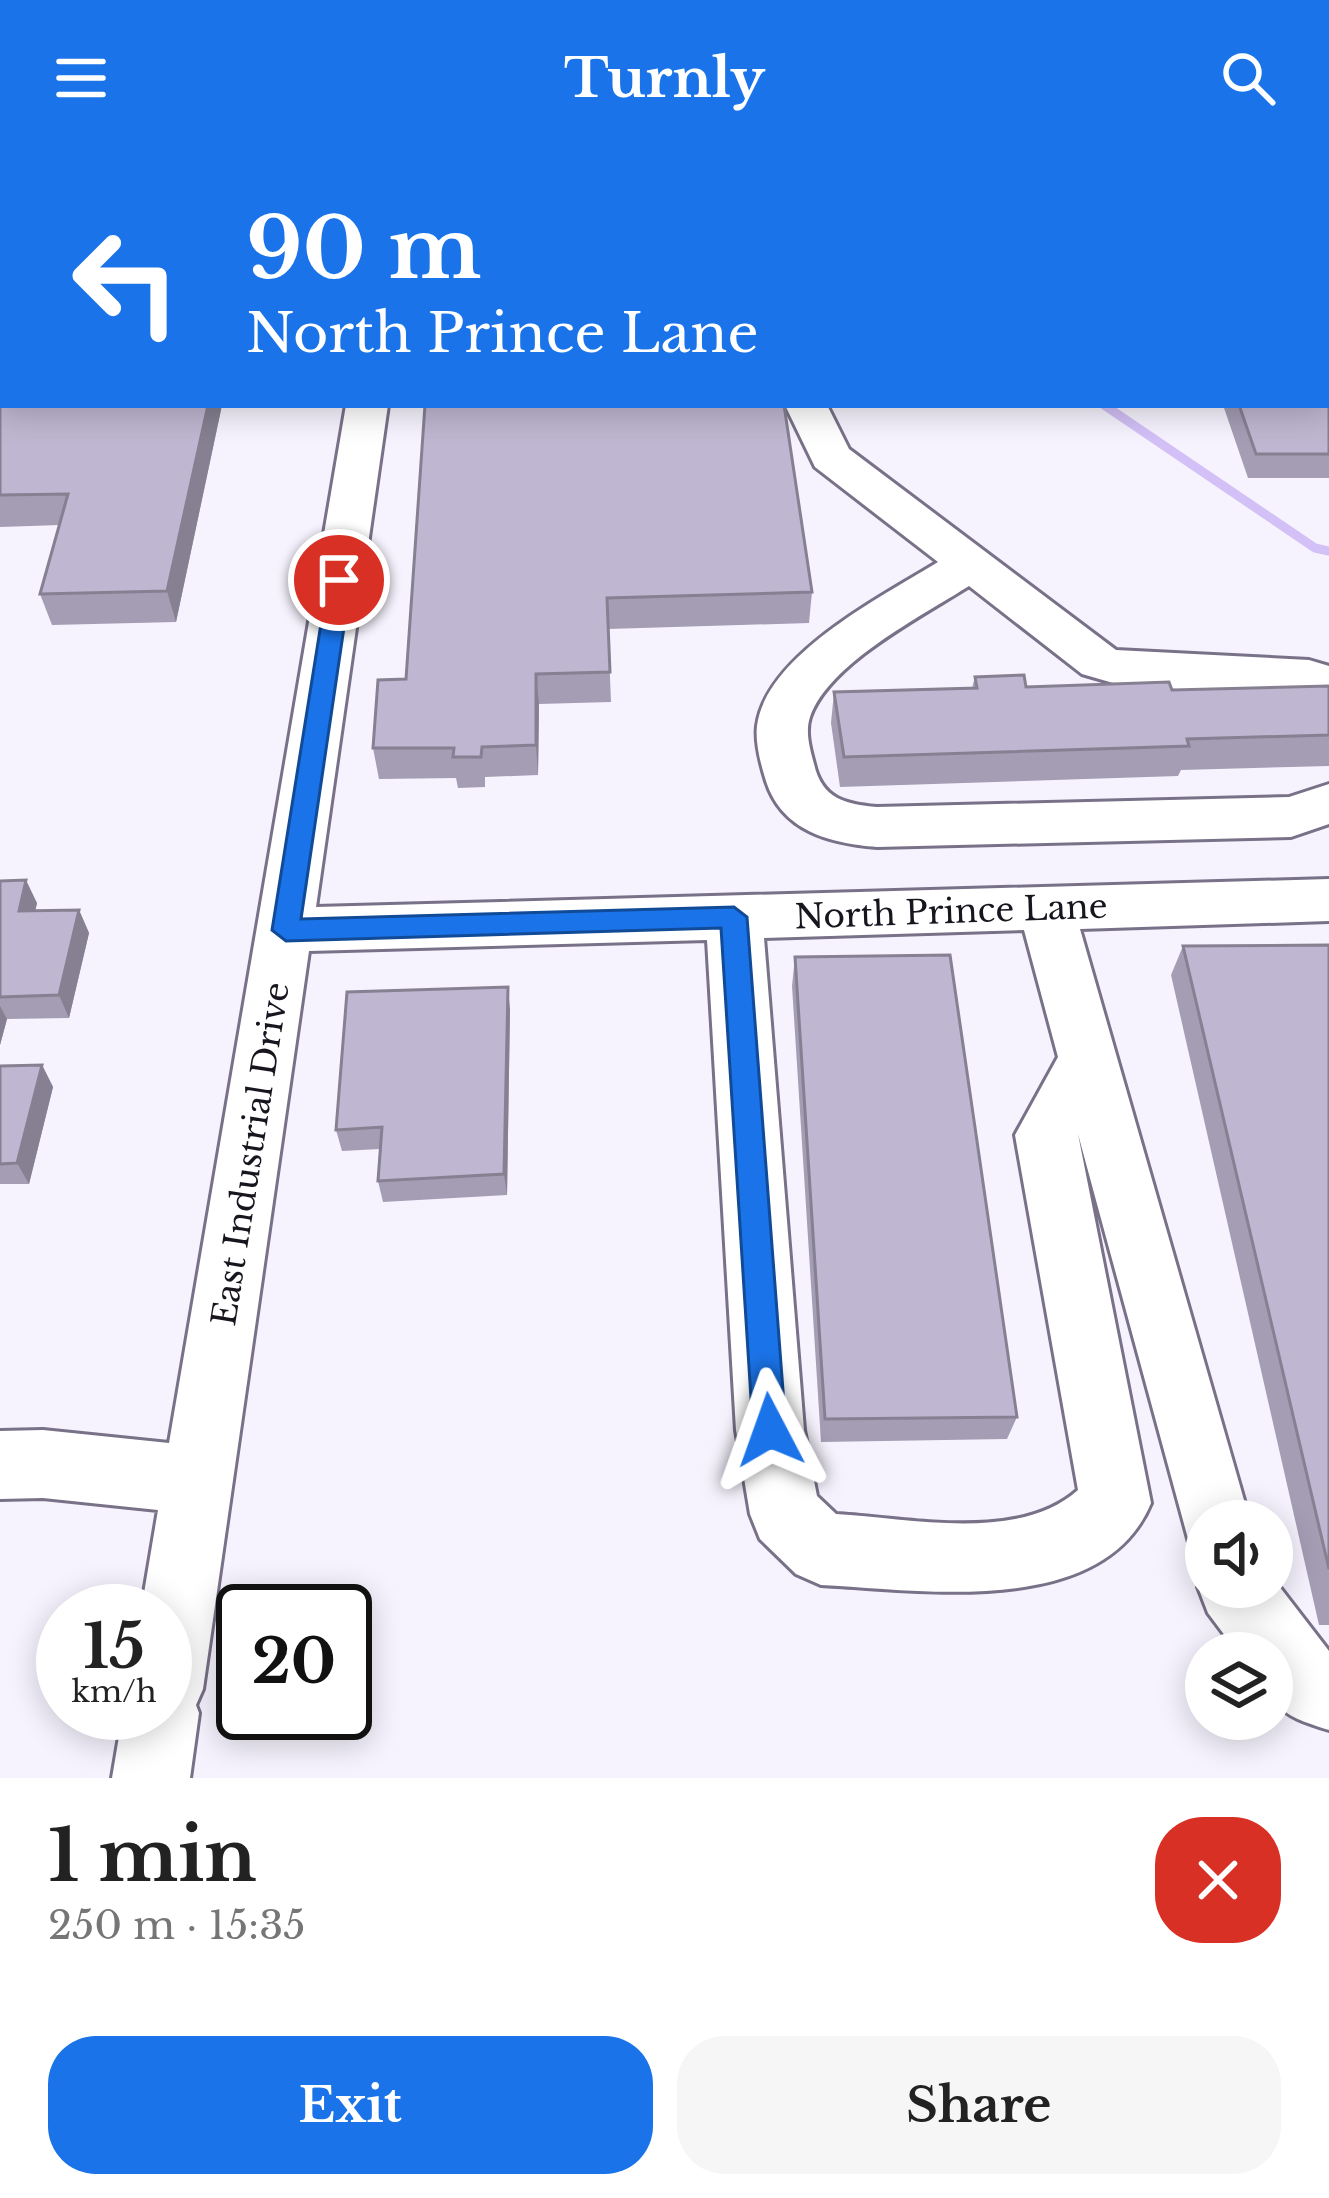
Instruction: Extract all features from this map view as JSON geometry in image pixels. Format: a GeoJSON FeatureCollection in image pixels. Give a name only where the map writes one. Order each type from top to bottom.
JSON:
{"type":"FeatureCollection","features":[{"type":"Feature","properties":{"kind":"street","name":"East Industrial Drive"},"geometry":{"type":"LineString","coordinates":[[182,1584],[367,408]]}},
{"type":"Feature","properties":{"kind":"street"},"geometry":{"type":"LineString","coordinates":[[807,408],[831,457],[1099,662],[1127,670],[1309,676],[1329,684]]}},
{"type":"Feature","properties":{"kind":"street"},"geometry":{"type":"LineString","coordinates":[[968,565],[838,650],[794,699],[782,724],[791,781],[810,810],[835,824],[877,827],[1291,818],[1329,804]]}},
{"type":"Feature","properties":{"kind":"street","name":"North Prince Lane"},"geometry":{"type":"LineString","coordinates":[[286,930],[1329,900]]}},
{"type":"Feature","properties":{"kind":"street"},"geometry":{"type":"LineString","coordinates":[[1046,908],[1209,1500]]}},
{"type":"Feature","properties":{"kind":"street"},"geometry":{"type":"LineString","coordinates":[[734,917],[770,1430],[785,1514],[821,1549],[995,1558],[1082,1534],[1115,1503],[1046,1135],[1088,1058]]}},
{"type":"Feature","properties":{"kind":"street"},"geometry":{"type":"LineString","coordinates":[[0,1465],[44,1464],[198,1480]]}},
{"type":"Feature","properties":{"kind":"street"},"geometry":{"type":"LineString","coordinates":[[1250,1608],[1309,1686],[1329,1692]]}},
{"type":"Feature","properties":{"kind":"street"},"geometry":{"type":"LineString","coordinates":[[151,1778],[157,1740]]}},
{"type":"Feature","properties":{"kind":"building"},"geometry":{"type":"Polygon","coordinates":[[[0,408],[207,408],[167,591],[40,594],[68,494],[0,495],[0,408]]]}},
{"type":"Feature","properties":{"kind":"building"},"geometry":{"type":"Polygon","coordinates":[[[425,408],[784,408],[812,592],[607,598],[610,672],[536,674],[536,745],[482,747],[481,757],[453,757],[454,748],[373,748],[378,680],[406,679],[425,408]]]}},
{"type":"Feature","properties":{"kind":"building"},"geometry":{"type":"Polygon","coordinates":[[[1240,408],[1329,408],[1329,454],[1256,454],[1240,408]]]}},
{"type":"Feature","properties":{"kind":"building"},"geometry":{"type":"Polygon","coordinates":[[[1024,675],[1026,687],[1169,682],[1172,690],[1329,686],[1329,735],[1187,739],[1189,746],[844,757],[834,692],[977,688],[975,677],[1024,675]]]}},
{"type":"Feature","properties":{"kind":"building"},"geometry":{"type":"Polygon","coordinates":[[[26,880],[19,911],[79,910],[59,995],[0,997],[0,881],[26,880]]]}},
{"type":"Feature","properties":{"kind":"building"},"geometry":{"type":"Polygon","coordinates":[[[1329,945],[1329,1569],[1183,946],[1329,945]]]}},
{"type":"Feature","properties":{"kind":"building"},"geometry":{"type":"Polygon","coordinates":[[[950,955],[1017,1417],[825,1419],[795,957],[950,955]]]}},
{"type":"Feature","properties":{"kind":"building"},"geometry":{"type":"Polygon","coordinates":[[[508,987],[504,1174],[378,1181],[382,1127],[336,1130],[347,992],[508,987]]]}},
{"type":"Feature","properties":{"kind":"building"},"geometry":{"type":"Polygon","coordinates":[[[42,1065],[17,1163],[0,1164],[0,1066],[42,1065]]]}},
{"type":"Feature","properties":{"kind":"waterway"},"geometry":{"type":"LineString","coordinates":[[1108,408],[1315,548],[1329,551]]}},
{"type":"Feature","properties":{"kind":"route"},"geometry":{"type":"LineString","coordinates":[[339,580],[286,930],[734,917],[770,1430]]}}]}
